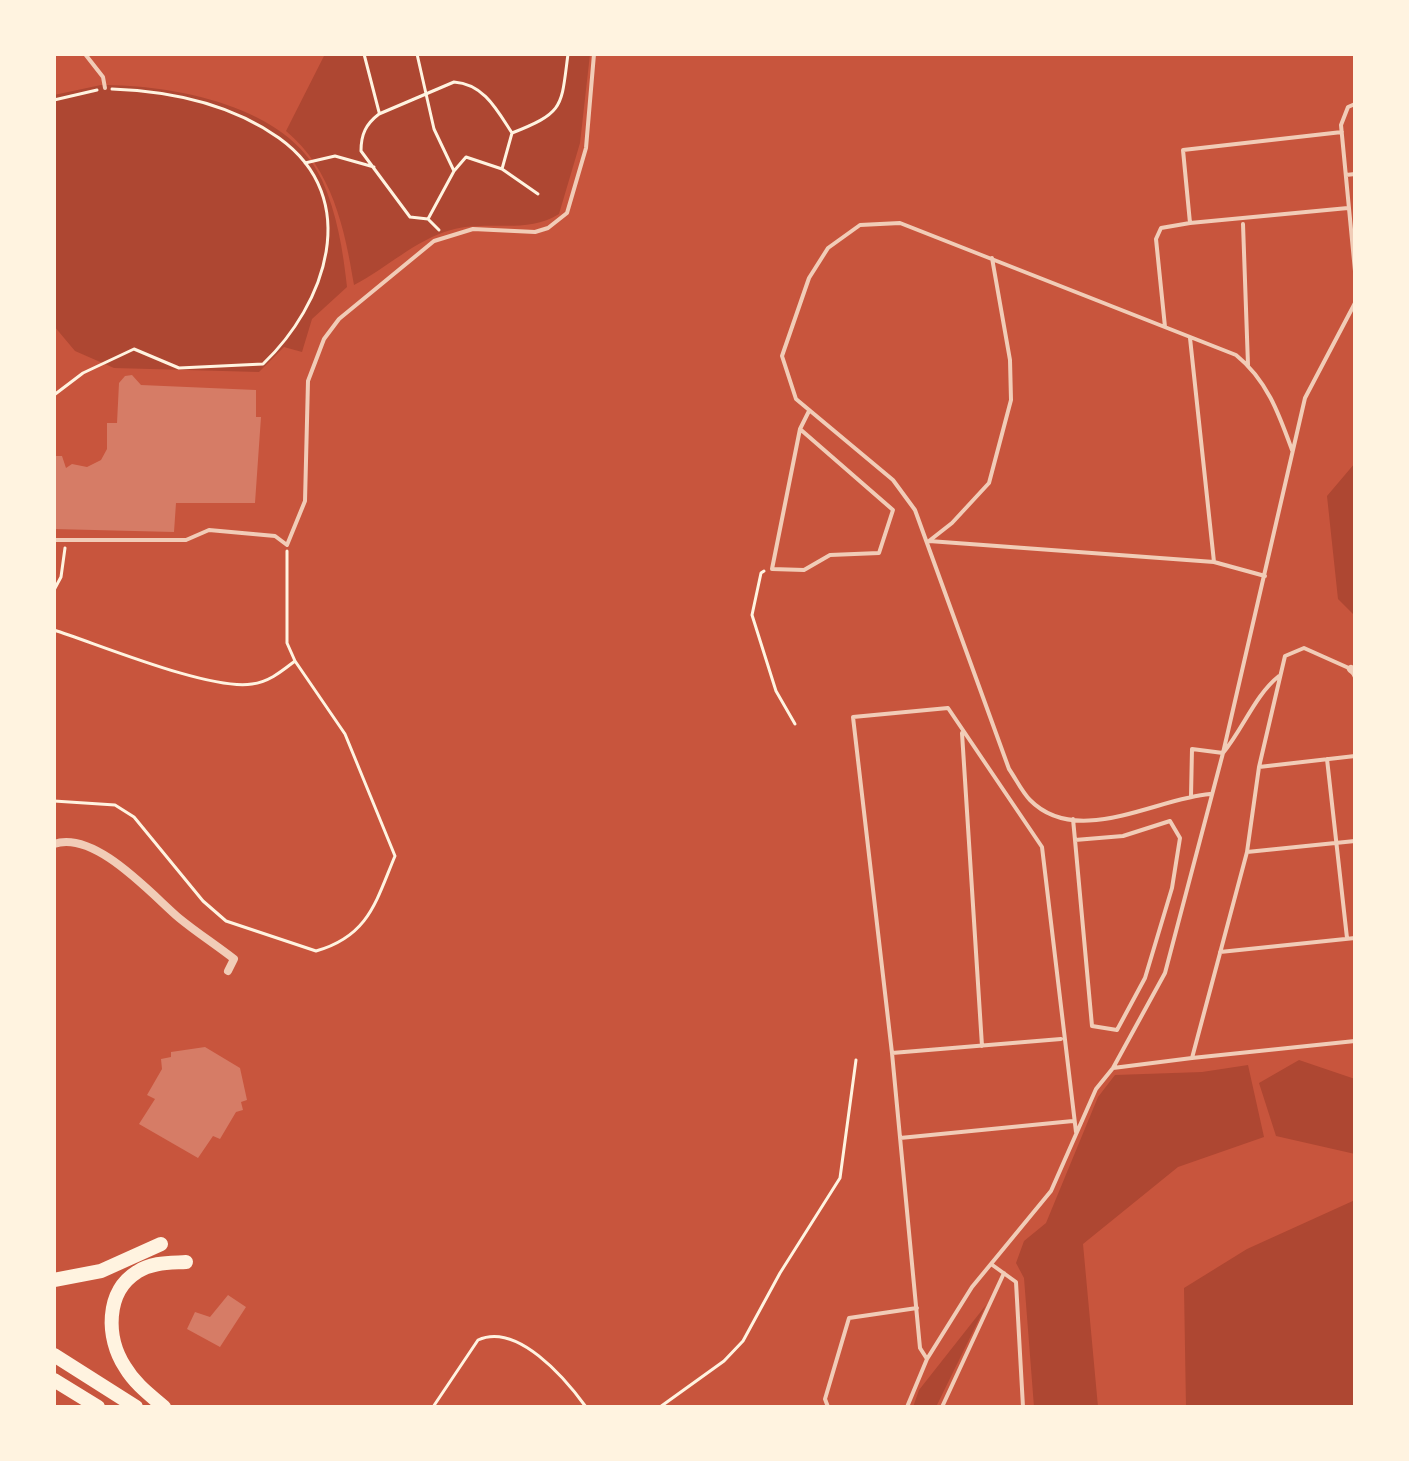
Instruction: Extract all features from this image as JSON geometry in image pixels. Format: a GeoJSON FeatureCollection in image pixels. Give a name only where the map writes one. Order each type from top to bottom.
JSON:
{"type":"FeatureCollection","features":[{"type":"Feature","properties":{"kind":"highway"},"geometry":{"type":"LineString","coordinates":[[54,1280],[101,1271],[161,1244]]}},
{"type":"Feature","properties":{"kind":"highway"},"geometry":{"type":"LineString","coordinates":[[164,1407],[137,1384],[123,1365],[113,1335],[112,1305],[123,1286],[137,1272],[159,1263],[186,1262]]}},
{"type":"Feature","properties":{"kind":"highway"},"geometry":{"type":"LineString","coordinates":[[54,1355],[136,1407]]}},
{"type":"Feature","properties":{"kind":"highway"},"geometry":{"type":"LineString","coordinates":[[54,1380],[98,1407]]}},
{"type":"Feature","properties":{"kind":"street"},"geometry":{"type":"LineString","coordinates":[[54,844],[82,844],[137,877],[178,917],[234,959],[228,971]]}},
{"type":"Feature","properties":{"kind":"lane"},"geometry":{"type":"LineString","coordinates":[[85,54],[103,77],[105,88]]}},
{"type":"Feature","properties":{"kind":"lane"},"geometry":{"type":"LineString","coordinates":[[54,540],[186,540],[209,530],[275,536],[287,545],[305,501],[308,381],[324,339],[339,319],[445,236],[473,229],[535,232],[548,228],[567,213],[586,148],[594,54]]}},
{"type":"Feature","properties":{"kind":"lane"},"geometry":{"type":"LineString","coordinates":[[1355,104],[1348,107],[1342,132],[1355,271]]}},
{"type":"Feature","properties":{"kind":"lane"},"geometry":{"type":"LineString","coordinates":[[1190,223],[1183,150],[1342,132]]}},
{"type":"Feature","properties":{"kind":"lane"},"geometry":{"type":"LineString","coordinates":[[1346,175],[1355,174]]}},
{"type":"Feature","properties":{"kind":"lane"},"geometry":{"type":"LineString","coordinates":[[1165,327],[1156,239],[1161,228],[1348,208]]}},
{"type":"Feature","properties":{"kind":"lane"},"geometry":{"type":"LineString","coordinates":[[1210,794],[1191,796],[1124,817],[1073,819],[1049,812],[1031,801],[1009,769],[929,541],[915,510],[893,480],[796,399],[782,356],[809,278],[828,248],[860,225],[900,223],[1236,355],[1248,365],[1273,399],[1292,450]]}},
{"type":"Feature","properties":{"kind":"lane"},"geometry":{"type":"LineString","coordinates":[[1243,224],[1248,365]]}},
{"type":"Feature","properties":{"kind":"lane"},"geometry":{"type":"LineString","coordinates":[[929,541],[952,523],[989,483],[1011,400],[1010,360],[992,258]]}},
{"type":"Feature","properties":{"kind":"lane"},"geometry":{"type":"LineString","coordinates":[[907,1407],[927,1359],[972,1287],[1051,1191],[1096,1089],[1113,1068],[1165,973],[1223,753],[1305,398],[1355,303]]}},
{"type":"Feature","properties":{"kind":"lane"},"geometry":{"type":"LineString","coordinates":[[1190,338],[1214,562]]}},
{"type":"Feature","properties":{"kind":"lane"},"geometry":{"type":"LineString","coordinates":[[800,429],[893,510],[879,553],[830,555],[804,570],[772,569],[800,429],[809,411]]}},
{"type":"Feature","properties":{"kind":"lane"},"geometry":{"type":"LineString","coordinates":[[929,541],[1214,562],[1265,576]]}},
{"type":"Feature","properties":{"kind":"lane"},"geometry":{"type":"LineString","coordinates":[[1192,1058],[1247,852],[1259,767],[1285,656],[1304,648],[1354,673]]}},
{"type":"Feature","properties":{"kind":"lane"},"geometry":{"type":"LineString","coordinates":[[1223,753],[1241,730],[1267,685],[1279,676]]}},
{"type":"Feature","properties":{"kind":"lane"},"geometry":{"type":"LineString","coordinates":[[927,1359],[920,1348],[892,1053],[853,717],[948,708],[1042,847],[1062,1039],[1076,1135]]}},
{"type":"Feature","properties":{"kind":"lane"},"geometry":{"type":"LineString","coordinates":[[962,729],[982,1046]]}},
{"type":"Feature","properties":{"kind":"lane"},"geometry":{"type":"LineString","coordinates":[[1191,796],[1192,749],[1223,753]]}},
{"type":"Feature","properties":{"kind":"lane"},"geometry":{"type":"LineString","coordinates":[[1259,767],[1355,756]]}},
{"type":"Feature","properties":{"kind":"lane"},"geometry":{"type":"LineString","coordinates":[[1327,759],[1347,938]]}},
{"type":"Feature","properties":{"kind":"lane"},"geometry":{"type":"LineString","coordinates":[[1073,819],[1092,1026],[1117,1030],[1145,978],[1172,888],[1180,838],[1170,821],[1123,836],[1075,840]]}},
{"type":"Feature","properties":{"kind":"lane"},"geometry":{"type":"LineString","coordinates":[[1247,852],[1355,841]]}},
{"type":"Feature","properties":{"kind":"lane"},"geometry":{"type":"LineString","coordinates":[[1220,952],[1355,938]]}},
{"type":"Feature","properties":{"kind":"lane"},"geometry":{"type":"LineString","coordinates":[[892,1053],[1062,1039]]}},
{"type":"Feature","properties":{"kind":"lane"},"geometry":{"type":"LineString","coordinates":[[1113,1068],[1355,1041]]}},
{"type":"Feature","properties":{"kind":"lane"},"geometry":{"type":"LineString","coordinates":[[900,1138],[1083,1120]]}},
{"type":"Feature","properties":{"kind":"lane"},"geometry":{"type":"LineString","coordinates":[[991,1264],[1016,1282],[1023,1407]]}},
{"type":"Feature","properties":{"kind":"lane"},"geometry":{"type":"LineString","coordinates":[[942,1407],[1004,1273]]}},
{"type":"Feature","properties":{"kind":"lane"},"geometry":{"type":"LineString","coordinates":[[828,1407],[825,1399],[849,1318],[917,1308]]}},
{"type":"Feature","properties":{"kind":"path"},"geometry":{"type":"LineString","coordinates":[[364,54],[379,114]]}},
{"type":"Feature","properties":{"kind":"path"},"geometry":{"type":"LineString","coordinates":[[417,54],[434,129],[454,171]]}},
{"type":"Feature","properties":{"kind":"path"},"geometry":{"type":"LineString","coordinates":[[512,133],[546,120],[562,103],[568,54]]}},
{"type":"Feature","properties":{"kind":"path"},"geometry":{"type":"LineString","coordinates":[[445,236],[428,219],[410,217],[361,151],[361,138],[369,122],[379,114],[424,94],[454,82],[465,83],[490,98],[512,133],[502,169]]}},
{"type":"Feature","properties":{"kind":"path"},"geometry":{"type":"LineString","coordinates":[[54,100],[105,88],[150,90],[194,100],[234,115],[279,138],[305,163],[318,186],[329,224],[325,266],[310,306],[263,364],[179,368],[134,349],[83,373],[54,395]]}},
{"type":"Feature","properties":{"kind":"path"},"geometry":{"type":"LineString","coordinates":[[305,163],[335,156],[374,167]]}},
{"type":"Feature","properties":{"kind":"path"},"geometry":{"type":"LineString","coordinates":[[428,219],[454,171],[466,157],[502,169],[538,194]]}},
{"type":"Feature","properties":{"kind":"path"},"geometry":{"type":"LineString","coordinates":[[54,590],[61,577],[66,539]]}},
{"type":"Feature","properties":{"kind":"path"},"geometry":{"type":"LineString","coordinates":[[54,801],[115,805],[134,817],[203,901],[226,921],[316,951],[332,947],[367,921],[395,856],[345,734],[295,661],[287,643],[287,545]]}},
{"type":"Feature","properties":{"kind":"path"},"geometry":{"type":"LineString","coordinates":[[772,569],[761,573],[752,615],[776,691],[795,724]]}},
{"type":"Feature","properties":{"kind":"path"},"geometry":{"type":"LineString","coordinates":[[54,630],[216,683],[252,684],[276,676],[295,661]]}},
{"type":"Feature","properties":{"kind":"path"},"geometry":{"type":"LineString","coordinates":[[660,1407],[724,1361],[743,1341],[780,1273],[840,1178],[856,1060]]}},
{"type":"Feature","properties":{"kind":"path"},"geometry":{"type":"LineString","coordinates":[[433,1407],[478,1340],[489,1334],[523,1344],[586,1407]]}},
{"type":"Feature","properties":{"kind":"shaded area"},"geometry":{"type":"Polygon","coordinates":[[[325,54],[590,54],[580,143],[559,214],[533,224],[451,230],[413,247],[354,285],[334,201],[315,163],[286,131],[325,54]]]}},
{"type":"Feature","properties":{"kind":"shaded area"},"geometry":{"type":"Polygon","coordinates":[[[101,85],[161,89],[226,104],[256,117],[306,154],[322,180],[332,206],[347,287],[312,319],[302,352],[284,347],[259,372],[114,368],[75,351],[54,326],[54,95],[101,85]]]}},
{"type":"Feature","properties":{"kind":"shaded area"},"geometry":{"type":"Polygon","coordinates":[[[1355,463],[1355,616],[1338,599],[1327,496],[1355,463]]]}},
{"type":"Feature","properties":{"kind":"shaded area"},"geometry":{"type":"Polygon","coordinates":[[[1299,1060],[1355,1079],[1355,1154],[1276,1136],[1259,1083],[1299,1060]]]}},
{"type":"Feature","properties":{"kind":"shaded area"},"geometry":{"type":"Polygon","coordinates":[[[1248,1065],[1264,1137],[1178,1167],[1083,1244],[1098,1407],[1034,1407],[1024,1278],[1016,1263],[1024,1241],[1046,1223],[1098,1097],[1115,1075],[1202,1072],[1248,1065]]]}},
{"type":"Feature","properties":{"kind":"shaded area"},"geometry":{"type":"Polygon","coordinates":[[[1355,1200],[1355,1407],[1186,1407],[1184,1288],[1247,1249],[1355,1200]]]}},
{"type":"Feature","properties":{"kind":"shaded area"},"geometry":{"type":"Polygon","coordinates":[[[986,1305],[936,1407],[913,1407],[919,1390],[986,1305]]]}},
{"type":"Feature","properties":{"kind":"building"},"geometry":{"type":"Polygon","coordinates":[[[132,375],[141,385],[256,390],[256,417],[261,417],[255,503],[176,503],[174,532],[54,529],[54,456],[62,456],[66,468],[72,464],[87,467],[101,460],[107,449],[107,423],[117,423],[119,383],[125,376],[132,375]]]}},
{"type":"Feature","properties":{"kind":"building"},"geometry":{"type":"Polygon","coordinates":[[[205,1047],[240,1068],[247,1100],[241,1102],[243,1110],[236,1112],[220,1139],[213,1136],[198,1158],[139,1124],[155,1099],[147,1095],[162,1069],[161,1059],[171,1057],[171,1052],[205,1047]]]}},
{"type":"Feature","properties":{"kind":"building"},"geometry":{"type":"Polygon","coordinates":[[[228,1295],[246,1307],[220,1347],[187,1329],[195,1312],[210,1317],[228,1295]]]}}]}
